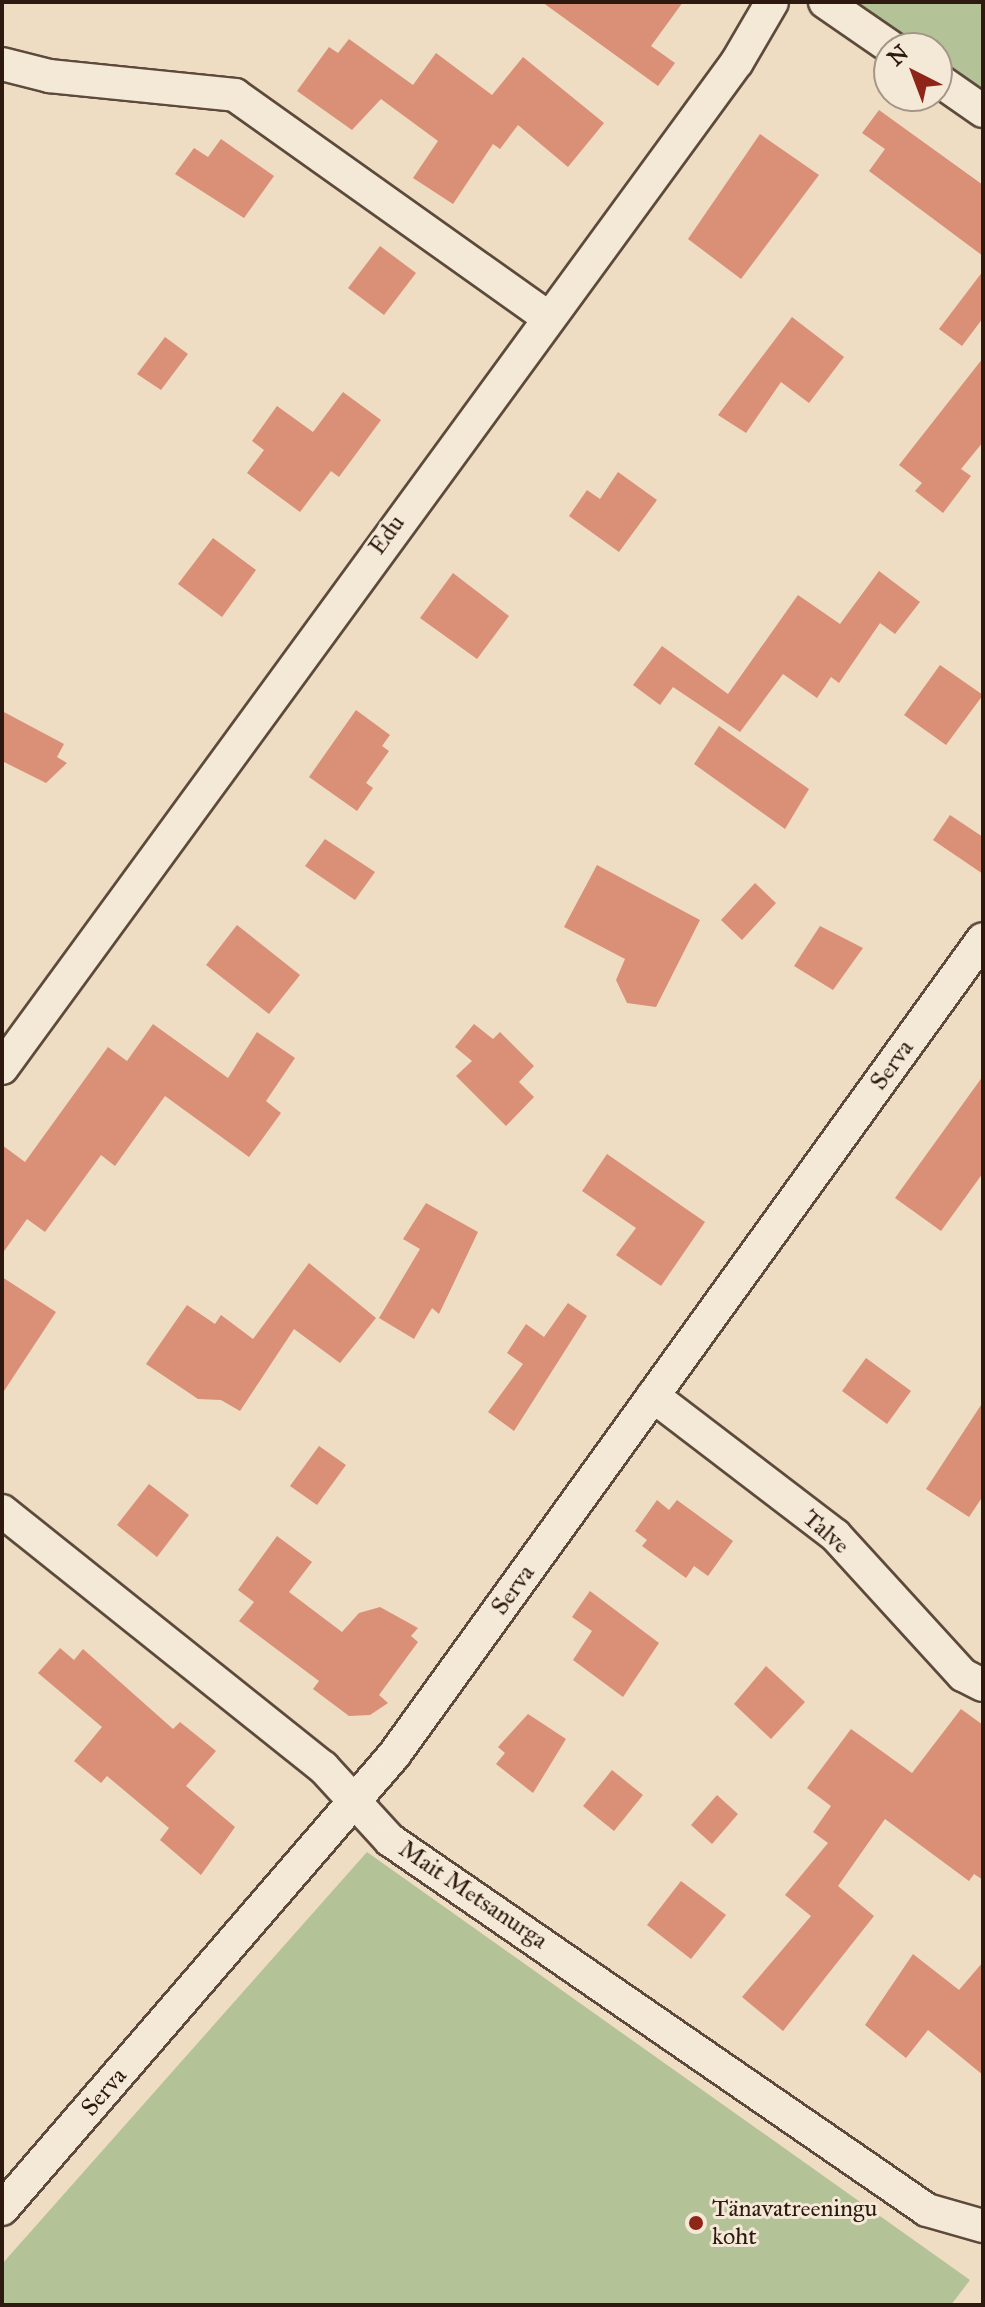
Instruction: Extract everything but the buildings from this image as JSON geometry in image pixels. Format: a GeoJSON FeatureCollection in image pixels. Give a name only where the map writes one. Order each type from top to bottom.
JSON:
{"type":"FeatureCollection","features":[{"type":"Feature","properties":{"kind":"street","name":"Edu"},"geometry":{"type":"LineString","coordinates":[[2,1068],[547,317],[737,62],[772,2]]}},
{"type":"Feature","properties":{"kind":"street"},"geometry":{"type":"LineString","coordinates":[[825,2],[873,35]]}},
{"type":"Feature","properties":{"kind":"street"},"geometry":{"type":"LineString","coordinates":[[2,64],[49,76],[235,95],[547,317]]}},
{"type":"Feature","properties":{"kind":"street"},"geometry":{"type":"LineString","coordinates":[[953,90],[983,111]]}},
{"type":"Feature","properties":{"kind":"street","name":"Serva"},"geometry":{"type":"LineString","coordinates":[[2,2209],[355,1800],[653,1396],[983,939]]}},
{"type":"Feature","properties":{"kind":"street","name":"Talve"},"geometry":{"type":"LineString","coordinates":[[653,1396],[835,1535],[963,1675],[983,1685]]}},
{"type":"Feature","properties":{"kind":"street","name":"Mait Metsanurga"},"geometry":{"type":"LineString","coordinates":[[2,1511],[355,1800],[390,1840],[927,2210],[982,2228]]}},
{"type":"Feature","properties":{"kind":"green space"},"geometry":{"type":"Polygon","coordinates":[[[825,2],[983,2],[983,111],[953,90],[953,32],[873,32],[873,35],[825,2]]]}},
{"type":"Feature","properties":{"kind":"green space"},"geometry":{"type":"Polygon","coordinates":[[[367,1852],[970,2280],[951,2305],[2,2305],[2,2264],[367,1852]]]}},
{"type":"Feature","properties":{"kind":"place","name":"Tänavatreeningu koht"},"geometry":{"type":"Point","coordinates":[696,2223]}}]}
